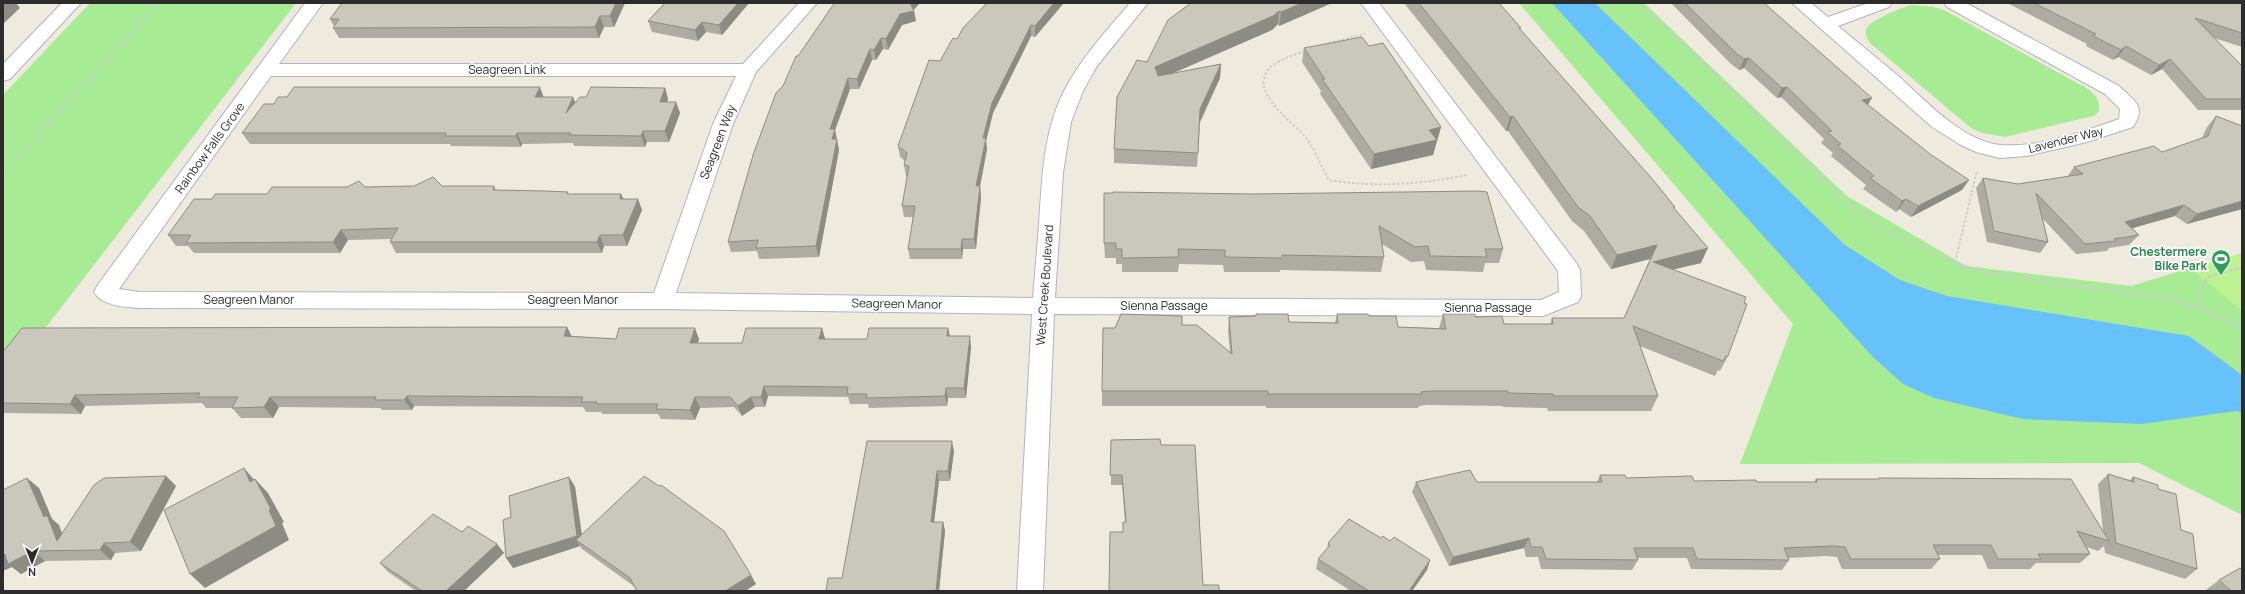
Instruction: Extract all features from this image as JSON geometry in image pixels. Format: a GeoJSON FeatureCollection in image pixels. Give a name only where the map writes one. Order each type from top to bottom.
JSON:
{"type":"FeatureCollection","features":[{"type":"Feature","properties":{"kind":"street"},"geometry":{"type":"LineString","coordinates":[[3,75],[72,3]]}},
{"type":"Feature","properties":{"kind":"street","name":"Rainbow Falls Grove"},"geometry":{"type":"LineString","coordinates":[[105,292],[314,3]]}},
{"type":"Feature","properties":{"kind":"street","name":"Seagreen Way"},"geometry":{"type":"LineString","coordinates":[[662,300],[723,124],[748,70],[808,3]]}},
{"type":"Feature","properties":{"kind":"street","name":"West Creek Boulevard"},"geometry":{"type":"LineString","coordinates":[[1030,591],[1043,306],[1053,179],[1058,140],[1066,107],[1081,76],[1093,58],[1139,3]]}},
{"type":"Feature","properties":{"kind":"street","name":"Sienna Passage"},"geometry":{"type":"LineString","coordinates":[[1043,306],[1543,308],[1570,296],[1569,270],[1370,3]]}},
{"type":"Feature","properties":{"kind":"street","name":"Lavender Way"},"geometry":{"type":"LineString","coordinates":[[1800,3],[1940,122],[1966,140],[1982,147],[1999,151],[2031,150],[2126,123],[2130,115],[2130,108],[2112,90],[1953,3]]}},
{"type":"Feature","properties":{"kind":"street"},"geometry":{"type":"LineString","coordinates":[[1825,24],[1854,15],[1883,3]]}},
{"type":"Feature","properties":{"kind":"street","name":"Seagreen Link"},"geometry":{"type":"LineString","coordinates":[[266,70],[748,70]]}},
{"type":"Feature","properties":{"kind":"street","name":"Seagreen Manor"},"geometry":{"type":"LineString","coordinates":[[105,292],[122,299],[140,300],[662,300],[1043,306]]}},
{"type":"Feature","properties":{"kind":"path"},"geometry":{"type":"LineString","coordinates":[[3,176],[157,3]]}},
{"type":"Feature","properties":{"kind":"path"},"geometry":{"type":"LineString","coordinates":[[1640,3],[1857,211],[1883,229],[1955,263],[1991,274],[2173,299],[2198,307],[2242,328]]}},
{"type":"Feature","properties":{"kind":"path"},"geometry":{"type":"LineString","coordinates":[[1327,44],[1388,29]]}},
{"type":"Feature","properties":{"kind":"path"},"geometry":{"type":"LineString","coordinates":[[1308,50],[1274,63],[1266,73],[1263,84],[1265,93],[1272,104],[1306,139],[1329,180],[1348,184],[1392,184],[1440,180],[1493,170]]}},
{"type":"Feature","properties":{"kind":"path"},"geometry":{"type":"LineString","coordinates":[[1955,263],[1977,170]]}},
{"type":"Feature","properties":{"kind":"path"},"geometry":{"type":"LineString","coordinates":[[2198,307],[2200,287],[2208,277],[2242,267]]}},
{"type":"Feature","properties":{"kind":"green space"},"geometry":{"type":"Polygon","coordinates":[[[90,3],[296,3],[3,383],[3,95],[90,3]]]}},
{"type":"Feature","properties":{"kind":"green space"},"geometry":{"type":"Polygon","coordinates":[[[1519,3],[1644,3],[1847,196],[1966,266],[2131,286],[2190,268],[2210,284],[2242,273],[2242,515],[2139,463],[1740,464],[1793,324],[1519,3]]]}},
{"type":"Feature","properties":{"kind":"green space"},"geometry":{"type":"Polygon","coordinates":[[[1912,5],[1933,7],[1944,10],[2081,85],[2095,95],[2099,102],[2099,111],[2094,116],[2005,137],[1982,133],[1971,128],[1870,43],[1867,38],[1867,28],[1874,21],[1912,5]]]}},
{"type":"Feature","properties":{"kind":"green space","name":"Chestermere Bike Park"},"geometry":{"type":"Polygon","coordinates":[[[2242,253],[2242,311],[2190,268],[2242,253]]]}},
{"type":"Feature","properties":{"kind":"water"},"geometry":{"type":"Polygon","coordinates":[[[1552,3],[1595,3],[1845,245],[1900,280],[1947,296],[2189,336],[2242,375],[2242,412],[2236,411],[2142,424],[2023,419],[1934,398],[1903,384],[1873,357],[1552,3]]]}},
{"type":"Feature","properties":{"kind":"building"},"geometry":{"type":"Polygon","coordinates":[[[342,3],[616,3],[610,16],[600,16],[595,27],[333,28],[339,19],[330,19],[342,3]]]}},
{"type":"Feature","properties":{"kind":"building"},"geometry":{"type":"Polygon","coordinates":[[[665,3],[738,3],[719,25],[702,22],[695,30],[648,21],[665,3]]]}},
{"type":"Feature","properties":{"kind":"building"},"geometry":{"type":"Polygon","coordinates":[[[835,3],[910,3],[914,11],[900,14],[886,39],[881,38],[874,50],[870,49],[857,79],[848,78],[830,129],[835,129],[832,139],[837,139],[816,246],[756,248],[758,240],[728,242],[754,152],[776,93],[783,86],[796,56],[798,56],[835,3]]]}},
{"type":"Feature","properties":{"kind":"building"},"geometry":{"type":"Polygon","coordinates":[[[987,3],[1054,3],[1035,26],[1031,25],[992,103],[983,138],[986,138],[976,186],[980,186],[974,239],[962,239],[961,249],[908,249],[915,206],[902,206],[909,166],[904,165],[907,153],[898,146],[929,60],[940,61],[953,38],[957,39],[963,28],[987,3]]]}},
{"type":"Feature","properties":{"kind":"building"},"geometry":{"type":"Polygon","coordinates":[[[1191,3],[1302,3],[1281,12],[1279,11],[1273,16],[1155,67],[1158,76],[1221,64],[1200,109],[1198,153],[1114,149],[1117,97],[1137,60],[1147,62],[1168,20],[1191,3]]]}},
{"type":"Feature","properties":{"kind":"building"},"geometry":{"type":"Polygon","coordinates":[[[1419,3],[1499,3],[1521,28],[1519,28],[1654,181],[1675,207],[1673,207],[1708,248],[1653,262],[1746,297],[1744,303],[1747,304],[1728,356],[1726,356],[1723,361],[1633,326],[1658,396],[1554,396],[1553,394],[1508,393],[1508,391],[1431,391],[1421,392],[1422,394],[1268,394],[1268,391],[1102,391],[1103,328],[1115,328],[1121,314],[1182,316],[1182,325],[1197,325],[1232,354],[1229,317],[1256,316],[1256,314],[1288,314],[1289,322],[1338,323],[1337,314],[1396,316],[1398,327],[1446,329],[1443,314],[1475,314],[1475,317],[1502,316],[1504,324],[1553,324],[1552,318],[1624,318],[1657,245],[1617,255],[1590,216],[1578,207],[1513,116],[1510,117],[1419,3]]]}},
{"type":"Feature","properties":{"kind":"building"},"geometry":{"type":"Polygon","coordinates":[[[1685,3],[1764,3],[1872,98],[1862,100],[1930,154],[1969,180],[1918,206],[1906,199],[1902,201],[1870,178],[1874,176],[1837,145],[1841,144],[1827,132],[1832,131],[1787,87],[1782,88],[1749,58],[1744,59],[1736,53],[1685,3]]]}},
{"type":"Feature","properties":{"kind":"building"},"geometry":{"type":"Polygon","coordinates":[[[2034,3],[2242,3],[2242,33],[2195,18],[2242,66],[2242,99],[2206,99],[2170,59],[2159,65],[2126,46],[2121,50],[2093,36],[2096,34],[2034,3]]]}},
{"type":"Feature","properties":{"kind":"building"},"geometry":{"type":"Polygon","coordinates":[[[1362,37],[1369,46],[1383,43],[1441,127],[1429,130],[1437,140],[1374,154],[1322,79],[1325,79],[1304,48],[1362,37]]]}},
{"type":"Feature","properties":{"kind":"building"},"geometry":{"type":"Polygon","coordinates":[[[294,87],[540,87],[535,97],[573,97],[566,113],[580,97],[586,97],[591,87],[665,88],[660,102],[676,102],[665,131],[643,131],[641,136],[569,135],[571,133],[517,133],[516,136],[445,136],[446,133],[242,133],[264,104],[274,104],[278,97],[287,97],[294,87]]]}},
{"type":"Feature","properties":{"kind":"building"},"geometry":{"type":"Polygon","coordinates":[[[2216,116],[2242,126],[2242,201],[2197,214],[2184,205],[2125,222],[2139,235],[2114,239],[2116,241],[2085,244],[2036,193],[2048,242],[1994,231],[1983,178],[2018,184],[2083,174],[2074,167],[2154,146],[2162,152],[2208,136],[2216,116]]]}},
{"type":"Feature","properties":{"kind":"building"},"geometry":{"type":"Polygon","coordinates":[[[433,177],[442,186],[494,186],[493,190],[568,192],[567,194],[621,194],[620,199],[638,199],[623,235],[600,235],[597,242],[390,242],[398,228],[341,230],[333,242],[186,243],[191,235],[168,235],[194,199],[212,199],[215,194],[267,194],[272,187],[347,187],[359,181],[365,187],[414,186],[433,177]]]}},
{"type":"Feature","properties":{"kind":"building"},"geometry":{"type":"Polygon","coordinates":[[[1487,192],[1503,249],[1485,249],[1487,257],[1430,256],[1428,246],[1415,247],[1379,226],[1384,257],[1282,255],[1282,258],[1225,257],[1225,250],[1178,249],[1179,257],[1122,258],[1122,249],[1116,249],[1116,243],[1104,243],[1104,193],[1252,194],[1487,192]]]}},
{"type":"Feature","properties":{"kind":"building"},"geometry":{"type":"Polygon","coordinates":[[[567,327],[564,336],[616,339],[619,328],[695,328],[690,343],[742,343],[746,328],[822,328],[819,339],[867,339],[869,328],[948,328],[947,336],[970,336],[964,388],[946,388],[945,396],[866,398],[867,394],[847,394],[848,387],[764,386],[761,397],[751,397],[738,406],[730,397],[695,397],[690,410],[656,409],[658,404],[597,404],[597,402],[581,402],[583,397],[407,396],[404,400],[375,400],[376,397],[270,397],[264,407],[232,408],[238,397],[197,397],[200,393],[75,395],[70,404],[3,403],[3,352],[22,328],[567,327]]]}},
{"type":"Feature","properties":{"kind":"building"},"geometry":{"type":"Polygon","coordinates":[[[1160,439],[1161,445],[1195,445],[1203,585],[1219,585],[1219,591],[1109,591],[1110,532],[1123,532],[1123,522],[1126,522],[1122,475],[1110,475],[1111,440],[1160,439]]]}},
{"type":"Feature","properties":{"kind":"building"},"geometry":{"type":"Polygon","coordinates":[[[867,441],[952,441],[948,471],[937,471],[931,522],[943,522],[936,591],[826,591],[828,578],[842,578],[867,441]]]}},
{"type":"Feature","properties":{"kind":"building"},"geometry":{"type":"Polygon","coordinates":[[[244,468],[250,482],[255,479],[271,509],[269,510],[276,526],[190,574],[164,510],[244,468]]]}},
{"type":"Feature","properties":{"kind":"building"},"geometry":{"type":"Polygon","coordinates":[[[1470,470],[1477,482],[1602,482],[1600,475],[1625,475],[1626,478],[1692,476],[1694,481],[1756,480],[1757,482],[1817,482],[1816,479],[1879,478],[2071,479],[2109,541],[2077,531],[2090,554],[2038,554],[2041,559],[1998,559],[1991,545],[1933,545],[1940,559],[1851,559],[1845,547],[1834,546],[1784,548],[1789,560],[1697,559],[1693,548],[1634,548],[1638,560],[1546,559],[1542,547],[1531,547],[1529,538],[1453,557],[1416,482],[1470,470]]]}},
{"type":"Feature","properties":{"kind":"building"},"geometry":{"type":"Polygon","coordinates":[[[2108,474],[2134,482],[2133,477],[2158,485],[2158,489],[2176,494],[2181,530],[2193,534],[2197,569],[2116,543],[2108,474]]]}},
{"type":"Feature","properties":{"kind":"building"},"geometry":{"type":"Polygon","coordinates":[[[166,476],[130,542],[104,543],[100,550],[33,551],[8,564],[5,554],[3,555],[3,490],[27,478],[44,517],[47,515],[57,541],[94,485],[104,478],[166,476]]]}},
{"type":"Feature","properties":{"kind":"building"},"geometry":{"type":"Polygon","coordinates":[[[644,476],[659,486],[661,485],[724,531],[751,575],[725,591],[637,591],[630,578],[576,540],[644,476]]]}},
{"type":"Feature","properties":{"kind":"building"},"geometry":{"type":"Polygon","coordinates":[[[569,477],[577,536],[506,558],[503,520],[511,517],[509,496],[569,477]]]}},
{"type":"Feature","properties":{"kind":"building"},"geometry":{"type":"Polygon","coordinates":[[[433,514],[462,532],[468,526],[497,544],[446,591],[422,591],[380,563],[433,514]]]}},
{"type":"Feature","properties":{"kind":"building"},"geometry":{"type":"Polygon","coordinates":[[[1349,519],[1381,538],[1383,536],[1390,541],[1394,537],[1430,560],[1409,591],[1369,591],[1318,559],[1330,545],[1328,543],[1349,519]]]}},
{"type":"Feature","properties":{"kind":"building"},"geometry":{"type":"Polygon","coordinates":[[[2240,568],[2242,570],[2242,591],[2231,591],[2219,580],[2240,568]]]}},
{"type":"Feature","properties":{"kind":"place","name":"Chestermere Bike Park"},"geometry":{"type":"Point","coordinates":[2221,276]}}]}
